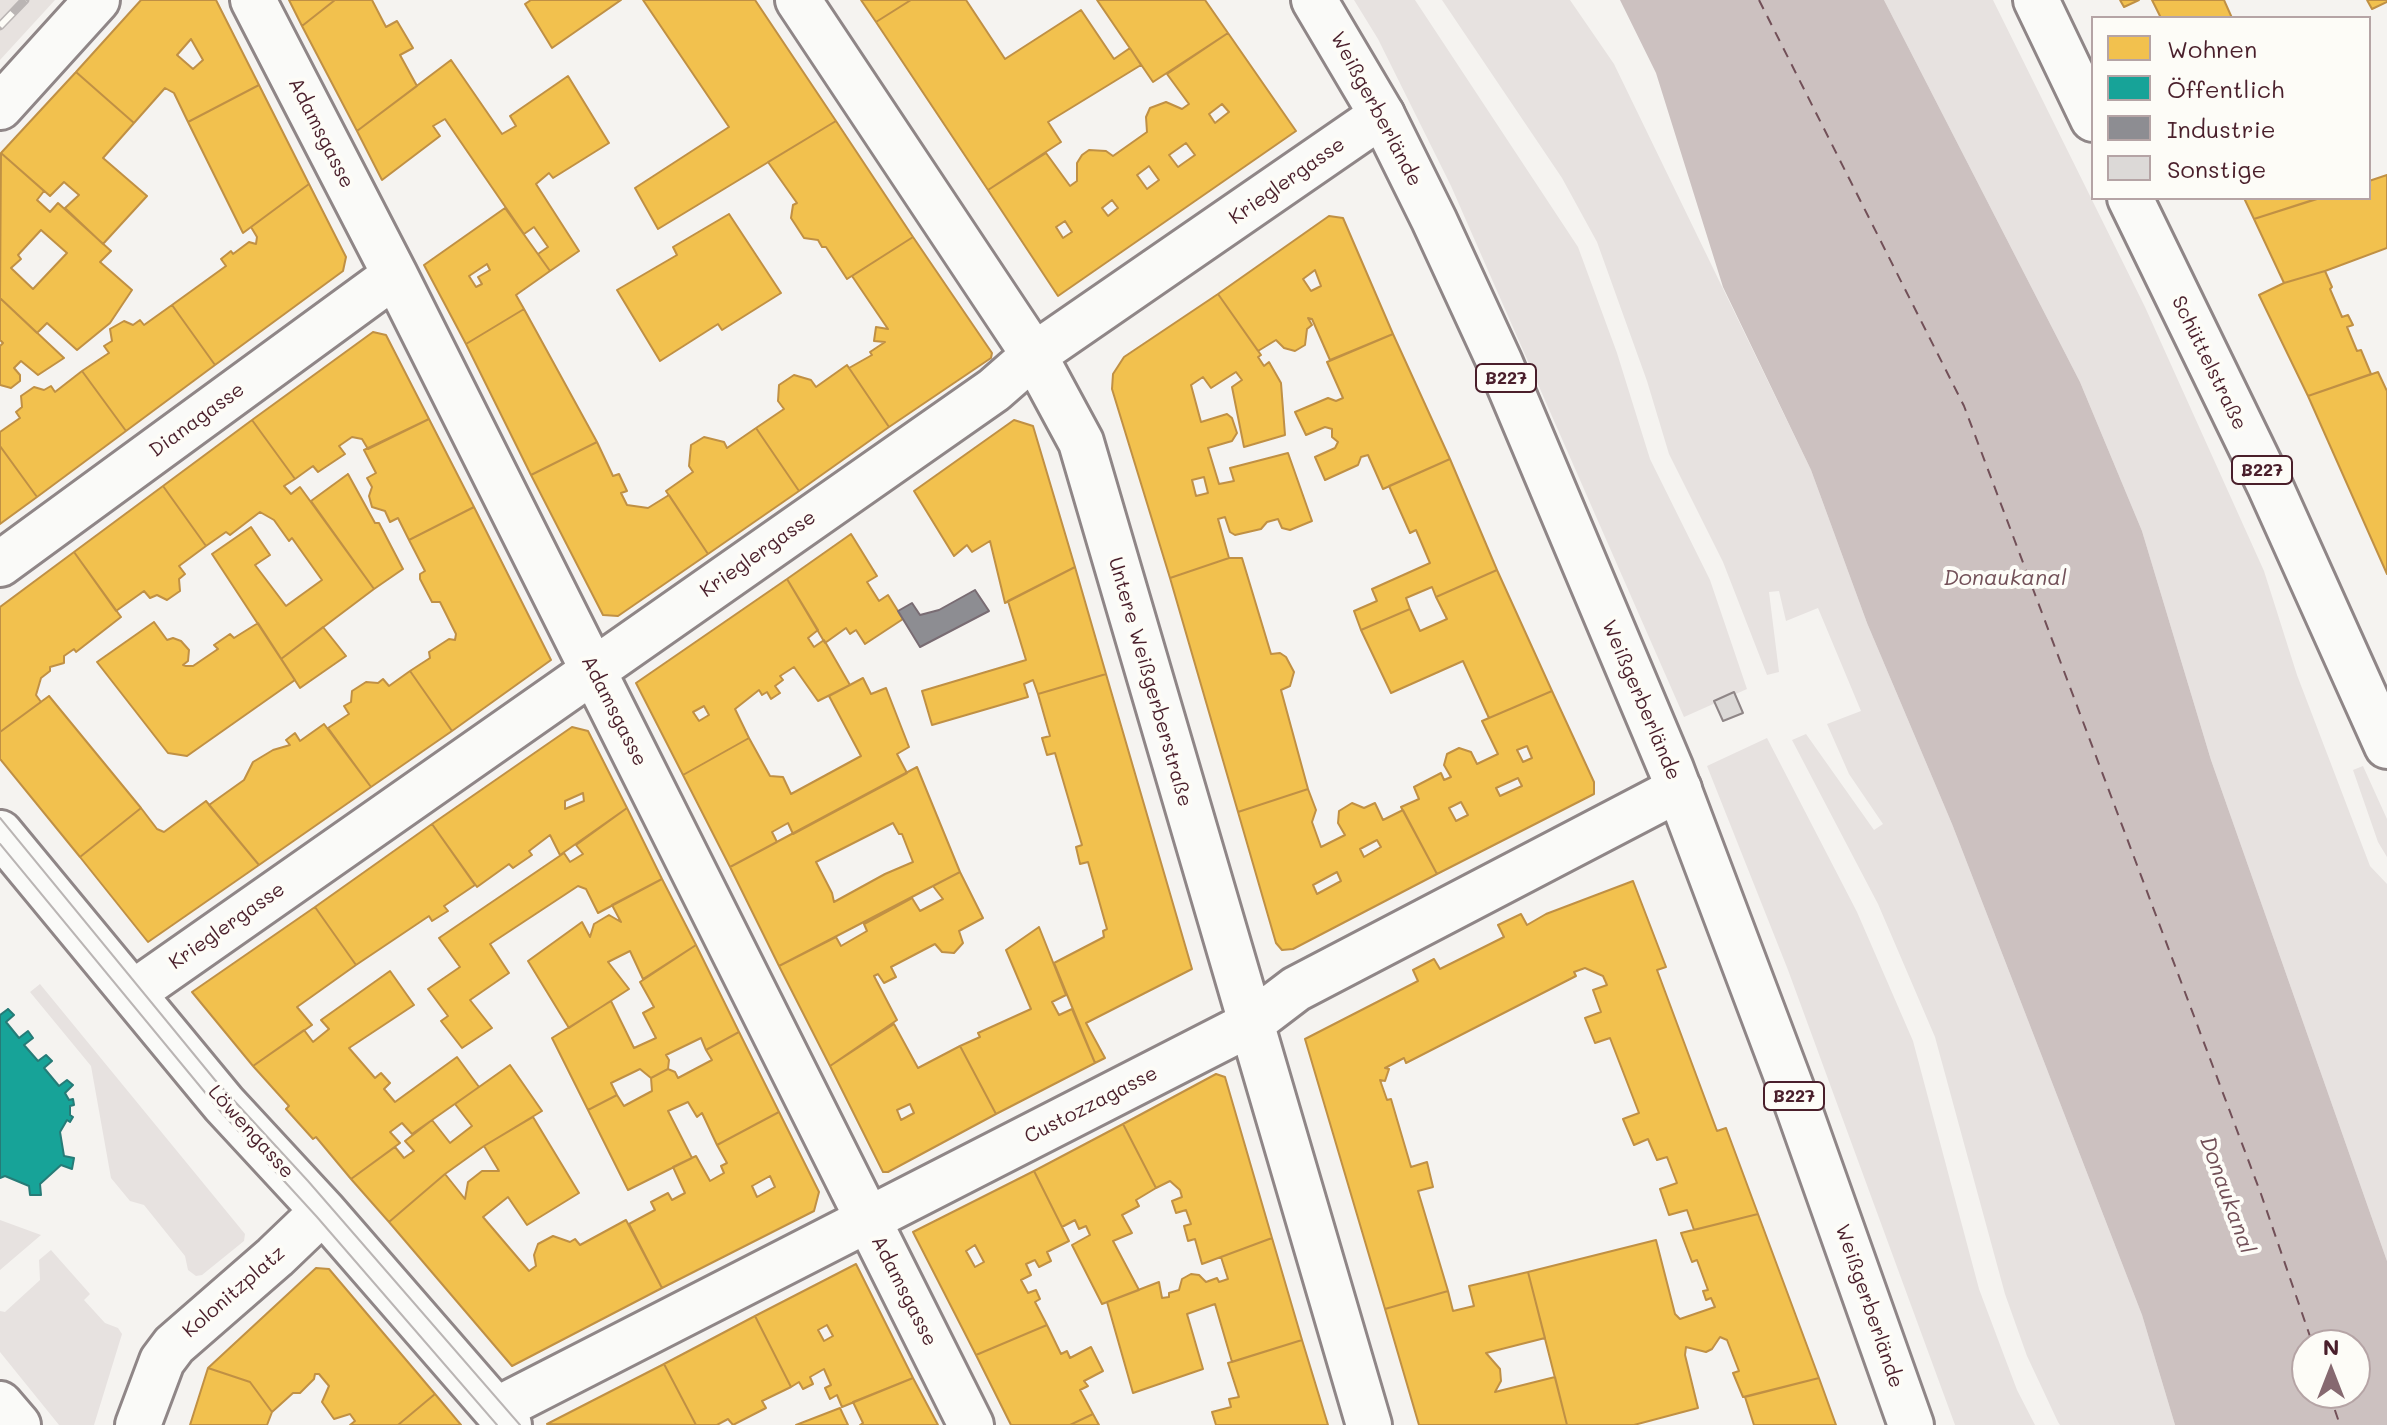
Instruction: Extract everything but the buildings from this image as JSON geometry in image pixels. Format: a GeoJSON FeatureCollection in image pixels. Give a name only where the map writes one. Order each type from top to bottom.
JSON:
{"type":"FeatureCollection","features":[{"type":"Feature","properties":{"kind":"street"},"geometry":{"type":"LineString","coordinates":[[0,107],[97,0]]}},
{"type":"Feature","properties":{"kind":"street","name":"Adamsgasse"},"geometry":{"type":"LineString","coordinates":[[253,0],[395,275],[971,1425]]}},
{"type":"Feature","properties":{"kind":"street","name":"Untere Weißgerberstraße"},"geometry":{"type":"LineString","coordinates":[[798,0],[1034,355],[1081,442],[1369,1425]]}},
{"type":"Feature","properties":{"kind":"street","name":"Weißgerberlände"},"geometry":{"type":"LineString","coordinates":[[1314,0],[1382,115],[1434,220],[1500,363],[1679,789],[1795,1098],[1911,1425]]}},
{"type":"Feature","properties":{"kind":"street"},"geometry":{"type":"LineString","coordinates":[[2036,0],[2091,115]]}},
{"type":"Feature","properties":{"kind":"street","name":"Krieglergasse"},"geometry":{"type":"LineString","coordinates":[[133,993],[994,390],[1034,355],[1382,115]]}},
{"type":"Feature","properties":{"kind":"street","name":"Schüttelstraße"},"geometry":{"type":"LineString","coordinates":[[2131,200],[2270,486],[2387,746]]}},
{"type":"Feature","properties":{"kind":"street","name":"Dianagasse"},"geometry":{"type":"LineString","coordinates":[[0,564],[395,275]]}},
{"type":"Feature","properties":{"kind":"street","name":"Custozzagasse"},"geometry":{"type":"LineString","coordinates":[[503,1417],[868,1219],[1250,1024],[1296,989],[1679,789]]}},
{"type":"Feature","properties":{"kind":"street","name":"Löwengasse"},"geometry":{"type":"LineString","coordinates":[[0,833],[224,1104],[323,1211],[503,1417]]}},
{"type":"Feature","properties":{"kind":"street","name":"Kolonitzplatz"},"geometry":{"type":"LineString","coordinates":[[138,1425],[162,1361],[174,1345],[323,1211]]}},
{"type":"Feature","properties":{"kind":"street"},"geometry":{"type":"LineString","coordinates":[[0,1404],[18,1425]]}},
{"type":"Feature","properties":{"kind":"shaded area"},"geometry":{"type":"Polygon","coordinates":[[[0,0],[55,0],[0,60],[0,0]]]}},
{"type":"Feature","properties":{"kind":"shaded area"},"geometry":{"type":"Polygon","coordinates":[[[1354,0],[1415,0],[1578,247],[1617,353],[1650,459],[1710,580],[1747,689],[1684,717],[1451,186],[1378,39],[1354,0]]]}},
{"type":"Feature","properties":{"kind":"shaded area"},"geometry":{"type":"Polygon","coordinates":[[[1442,0],[1570,0],[1614,64],[1811,470],[1867,623],[1952,824],[2142,1315],[2175,1425],[2060,1425],[2058,1422],[2027,1356],[2005,1294],[1935,1037],[1878,904],[1792,740],[1806,734],[1874,830],[1883,824],[1849,774],[1827,724],[1861,711],[1818,608],[1786,621],[1779,591],[1769,592],[1779,672],[1767,675],[1723,562],[1669,454],[1647,381],[1597,242],[1562,178],[1442,0]]]}},
{"type":"Feature","properties":{"kind":"shaded area"},"geometry":{"type":"Polygon","coordinates":[[[1884,0],[1993,0],[2145,307],[2264,571],[2297,675],[2370,866],[2387,884],[2387,1261],[2211,760],[2142,531],[2080,382],[1884,0]]]}},
{"type":"Feature","properties":{"kind":"shaded area"},"geometry":{"type":"Polygon","coordinates":[[[1767,738],[1857,912],[1913,1041],[1979,1289],[2017,1390],[2035,1425],[1955,1425],[1788,970],[1707,766],[1767,738]]]}},
{"type":"Feature","properties":{"kind":"shaded area"},"geometry":{"type":"Polygon","coordinates":[[[2363,766],[2387,819],[2387,857],[2378,842],[2353,770],[2363,766]]]}},
{"type":"Feature","properties":{"kind":"shaded area"},"geometry":{"type":"Polygon","coordinates":[[[40,984],[245,1234],[244,1241],[202,1275],[196,1276],[188,1270],[185,1256],[144,1205],[130,1201],[111,1178],[91,1066],[30,992],[40,984]]]}},
{"type":"Feature","properties":{"kind":"shaded area"},"geometry":{"type":"Polygon","coordinates":[[[0,1220],[41,1235],[0,1270],[0,1220]]]}},
{"type":"Feature","properties":{"kind":"shaded area"},"geometry":{"type":"Polygon","coordinates":[[[51,1250],[90,1294],[84,1300],[105,1323],[118,1328],[122,1334],[94,1425],[59,1425],[0,1352],[0,1311],[5,1312],[40,1280],[39,1260],[51,1250]]]}},
{"type":"Feature","properties":{"kind":"water","name":"Donaukanal"},"geometry":{"type":"Polygon","coordinates":[[[1620,0],[1884,0],[2080,382],[2142,531],[2211,760],[2387,1261],[2387,1425],[2175,1425],[2142,1315],[1952,824],[1867,623],[1811,470],[1723,287],[1656,73],[1620,0]]]}},
{"type":"Feature","properties":{"kind":"ferry route"},"geometry":{"type":"LineString","coordinates":[[1759,0],[1964,406],[2261,1194],[2307,1329]]}},
{"type":"Feature","properties":{"kind":"ferry route"},"geometry":{"type":"LineString","coordinates":[[2334,1409],[2340,1425]]}},
{"type":"Feature","properties":{"kind":"tram line"},"geometry":{"type":"LineString","coordinates":[[0,818],[215,1080],[308,1181],[520,1425]]}},
{"type":"Feature","properties":{"kind":"tram line"},"geometry":{"type":"LineString","coordinates":[[0,844],[222,1113],[317,1217],[497,1425]]}},
{"type":"Feature","properties":{"kind":"railway"},"geometry":{"type":"LineString","coordinates":[[0,26],[25,0]]}}]}
